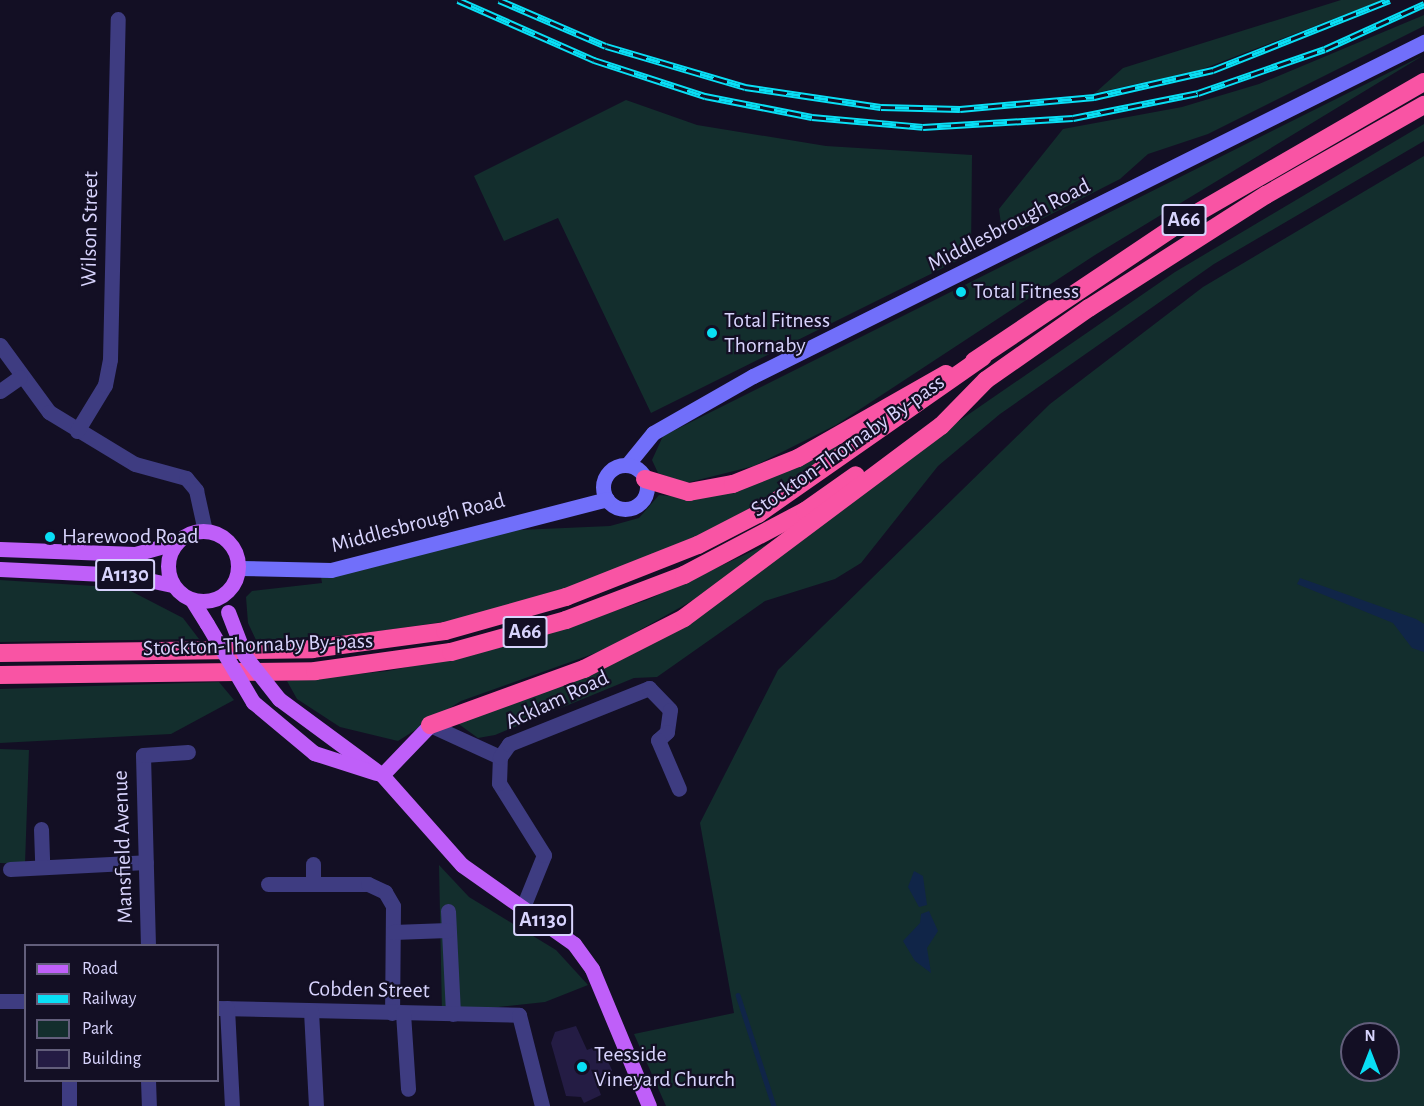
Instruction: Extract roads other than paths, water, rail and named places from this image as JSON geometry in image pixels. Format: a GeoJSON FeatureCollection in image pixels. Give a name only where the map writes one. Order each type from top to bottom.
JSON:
{"type":"FeatureCollection","features":[{"type":"Feature","properties":{"kind":"highway"},"geometry":{"type":"LineString","coordinates":[[1395,97],[1424,75]]}},
{"type":"Feature","properties":{"kind":"highway","name":"A66"},"geometry":{"type":"LineString","coordinates":[[645,479],[689,492],[732,484],[798,458],[917,387],[983,357],[1183,221],[1424,82]]}},
{"type":"Feature","properties":{"kind":"highway","name":"A66"},"geometry":{"type":"LineString","coordinates":[[986,380],[1192,240],[1424,105]]}},
{"type":"Feature","properties":{"kind":"highway","name":"A66"},"geometry":{"type":"LineString","coordinates":[[1344,150],[1424,119]]}},
{"type":"Feature","properties":{"kind":"highway","name":"Stockton-Thornaby By-pass"},"geometry":{"type":"LineString","coordinates":[[0,653],[312,649],[445,631],[566,597],[698,545],[758,514],[983,357]]}},
{"type":"Feature","properties":{"kind":"highway"},"geometry":{"type":"LineString","coordinates":[[430,725],[584,669],[684,618],[941,426],[986,380]]}},
{"type":"Feature","properties":{"kind":"highway","name":"Stockton-Thornaby By-pass"},"geometry":{"type":"LineString","coordinates":[[0,675],[315,670],[451,652],[512,636],[624,599],[742,546],[805,511],[986,380]]}},
{"type":"Feature","properties":{"kind":"main road","name":"Middlesbrough Road"},"geometry":{"type":"LineString","coordinates":[[607,499],[608,474],[627,465],[653,433],[753,376],[1424,42]]}},
{"type":"Feature","properties":{"kind":"main road"},"geometry":{"type":"LineString","coordinates":[[627,465],[645,479]]}},
{"type":"Feature","properties":{"kind":"main road","name":"Middlesbrough Road"},"geometry":{"type":"LineString","coordinates":[[607,499],[618,508],[638,504],[646,493],[645,479]]}},
{"type":"Feature","properties":{"kind":"main road","name":"Middlesbrough Road"},"geometry":{"type":"LineString","coordinates":[[238,568],[331,570],[607,499]]}},
{"type":"Feature","properties":{"kind":"main road"},"geometry":{"type":"LineString","coordinates":[[205,531],[225,538],[238,568]]}},
{"type":"Feature","properties":{"kind":"main road","name":"A1130"},"geometry":{"type":"LineString","coordinates":[[0,549],[135,554],[175,543],[205,531]]}},
{"type":"Feature","properties":{"kind":"main road","name":"A1130"},"geometry":{"type":"LineString","coordinates":[[172,585],[167,563],[175,543]]}},
{"type":"Feature","properties":{"kind":"main road","name":"A1130"},"geometry":{"type":"LineString","coordinates":[[238,568],[231,588],[228,612],[245,656],[279,699],[382,775],[462,866],[574,944],[592,969],[650,1106]]}},
{"type":"Feature","properties":{"kind":"main road","name":"A1130"},"geometry":{"type":"LineString","coordinates":[[0,569],[125,575],[172,585],[192,600],[253,702],[314,753],[382,775]]}},
{"type":"Feature","properties":{"kind":"main road"},"geometry":{"type":"LineString","coordinates":[[192,600],[213,600],[231,588]]}},
{"type":"Feature","properties":{"kind":"main road"},"geometry":{"type":"LineString","coordinates":[[382,775],[430,725]]}},
{"type":"Feature","properties":{"kind":"street","name":"Wilson Street"},"geometry":{"type":"LineString","coordinates":[[77,431],[105,385],[110,359],[118,19]]}},
{"type":"Feature","properties":{"kind":"street"},"geometry":{"type":"LineString","coordinates":[[0,345],[20,377],[49,412],[135,464],[186,478],[196,490],[205,531]]}},
{"type":"Feature","properties":{"kind":"street"},"geometry":{"type":"LineString","coordinates":[[0,390],[20,377]]}},
{"type":"Feature","properties":{"kind":"street","name":"Acklam Road"},"geometry":{"type":"LineString","coordinates":[[523,907],[544,855],[499,783],[500,757],[520,739],[649,688],[670,710],[667,732],[658,740],[679,789]]}},
{"type":"Feature","properties":{"kind":"street"},"geometry":{"type":"LineString","coordinates":[[430,725],[500,757]]}},
{"type":"Feature","properties":{"kind":"street","name":"Mansfield Avenue"},"geometry":{"type":"LineString","coordinates":[[148,944],[143,755],[188,752]]}},
{"type":"Feature","properties":{"kind":"street"},"geometry":{"type":"LineString","coordinates":[[41,829],[42,866]]}},
{"type":"Feature","properties":{"kind":"street"},"geometry":{"type":"LineString","coordinates":[[10,869],[146,862]]}},
{"type":"Feature","properties":{"kind":"street"},"geometry":{"type":"LineString","coordinates":[[313,864],[313,884]]}},
{"type":"Feature","properties":{"kind":"street"},"geometry":{"type":"LineString","coordinates":[[268,884],[368,884],[385,892],[393,906],[397,1013],[408,1089]]}},
{"type":"Feature","properties":{"kind":"street"},"geometry":{"type":"LineString","coordinates":[[448,911],[453,1014]]}},
{"type":"Feature","properties":{"kind":"street"},"geometry":{"type":"LineString","coordinates":[[393,932],[448,930]]}},
{"type":"Feature","properties":{"kind":"street"},"geometry":{"type":"LineString","coordinates":[[0,1001],[24,1001]]}},
{"type":"Feature","properties":{"kind":"street"},"geometry":{"type":"LineString","coordinates":[[222,1008],[232,1106]]}},
{"type":"Feature","properties":{"kind":"street","name":"Cobden Street"},"geometry":{"type":"LineString","coordinates":[[222,1008],[519,1015],[542,1106]]}},
{"type":"Feature","properties":{"kind":"street"},"geometry":{"type":"LineString","coordinates":[[311,1011],[316,1106]]}},
{"type":"Feature","properties":{"kind":"street"},"geometry":{"type":"LineString","coordinates":[[69,1082],[69,1106]]}},
{"type":"Feature","properties":{"kind":"street"},"geometry":{"type":"LineString","coordinates":[[148,1082],[149,1106]]}},
{"type":"Feature","properties":{"kind":"water"},"geometry":{"type":"Polygon","coordinates":[[[1300,578],[1416,619],[1424,624],[1424,652],[1412,648],[1393,623],[1297,584],[1300,578]]]}},
{"type":"Feature","properties":{"kind":"water"},"geometry":{"type":"Polygon","coordinates":[[[914,871],[923,876],[927,905],[919,907],[908,887],[914,871]]]}},
{"type":"Feature","properties":{"kind":"water"},"geometry":{"type":"Polygon","coordinates":[[[929,911],[938,931],[927,948],[931,973],[915,961],[903,941],[920,923],[921,914],[929,911]]]}},
{"type":"Feature","properties":{"kind":"waterway"},"geometry":{"type":"LineString","coordinates":[[738,995],[774,1106]]}},
{"type":"Feature","properties":{"kind":"railway"},"geometry":{"type":"LineString","coordinates":[[458,0],[594,60],[705,96],[812,117],[923,127],[1073,118],[1198,93],[1325,49],[1424,4]]}},
{"type":"Feature","properties":{"kind":"railway"},"geometry":{"type":"LineString","coordinates":[[499,0],[606,46],[745,87],[881,107],[960,109],[1094,97],[1213,70],[1390,0]]}},
{"type":"Feature","properties":{"kind":"place","name":"Total Fitness"},"geometry":{"type":"Point","coordinates":[961,292]}},
{"type":"Feature","properties":{"kind":"place","name":"Total Fitness Thornaby"},"geometry":{"type":"Point","coordinates":[712,333]}},
{"type":"Feature","properties":{"kind":"place","name":"Harewood Road"},"geometry":{"type":"Point","coordinates":[50,537]}},
{"type":"Feature","properties":{"kind":"place","name":"Teesside Vineyard Church"},"geometry":{"type":"Point","coordinates":[582,1067]}}]}
